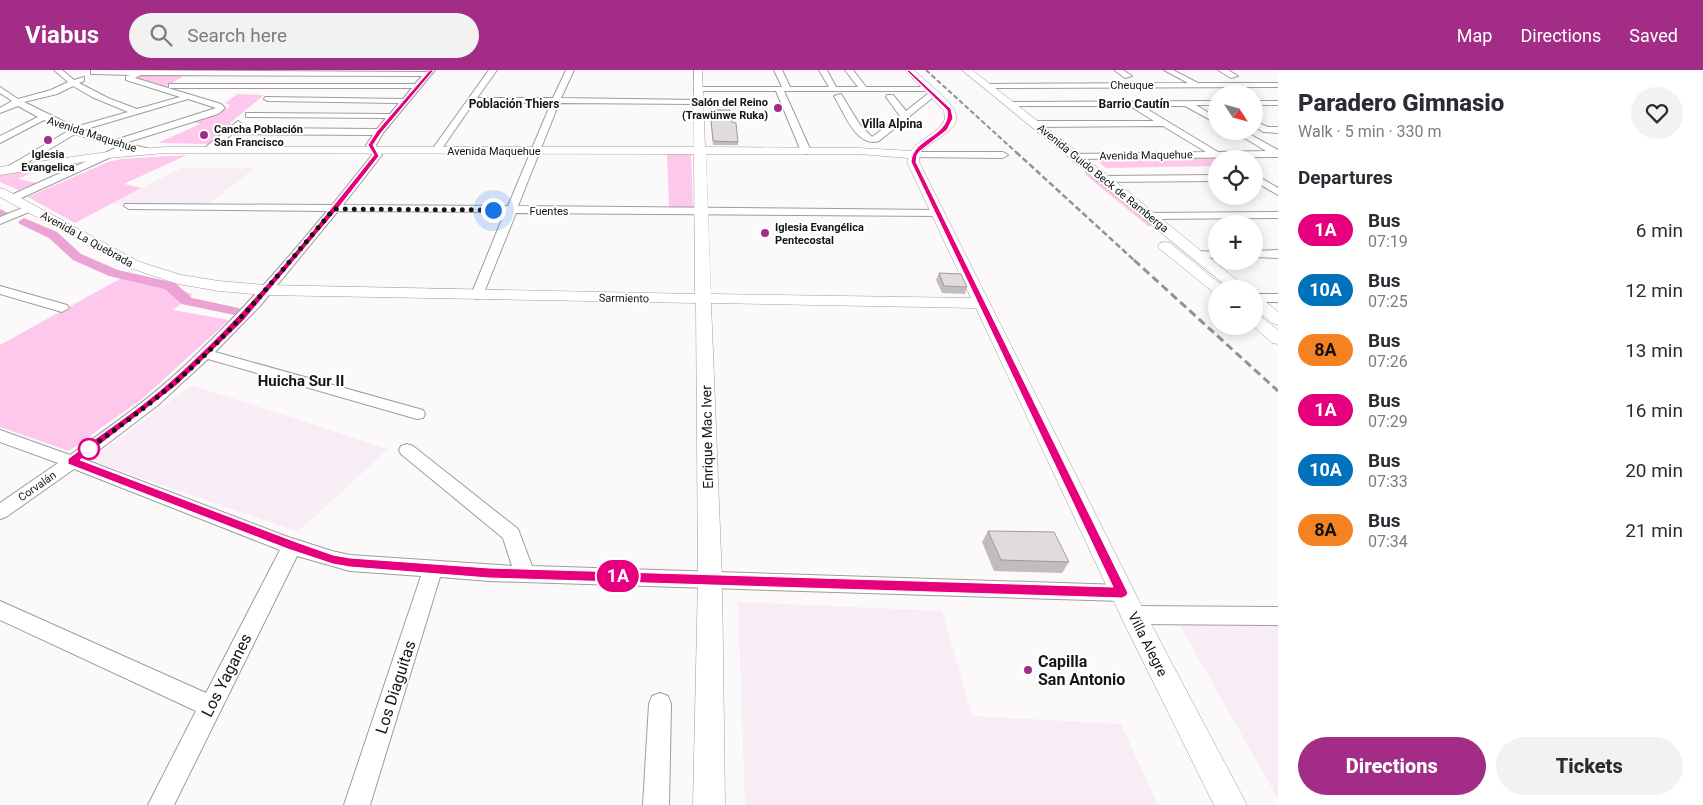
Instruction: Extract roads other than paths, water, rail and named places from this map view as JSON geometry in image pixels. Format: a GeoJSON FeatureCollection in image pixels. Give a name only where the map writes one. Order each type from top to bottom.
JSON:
{"type":"FeatureCollection","features":[{"type":"Feature","properties":{"kind":"main road","name":"Enrique Mac Iver"},"geometry":{"type":"LineString","coordinates":[[698,70],[710,579],[709,805]]}},
{"type":"Feature","properties":{"kind":"main road"},"geometry":{"type":"LineString","coordinates":[[909,70],[949,110],[950,121],[945,129],[921,147],[914,155]]}},
{"type":"Feature","properties":{"kind":"main road","name":"Avenida Guido Beck de Ramberga"},"geometry":{"type":"LineString","coordinates":[[962,72],[988,86],[1229,280]]}},
{"type":"Feature","properties":{"kind":"main road","name":"Avenida Guido Beck de Ramberga"},"geometry":{"type":"LineString","coordinates":[[962,72],[974,86],[1208,281]]}},
{"type":"Feature","properties":{"kind":"main road"},"geometry":{"type":"LineString","coordinates":[[974,86],[988,86]]}},
{"type":"Feature","properties":{"kind":"main road"},"geometry":{"type":"LineString","coordinates":[[5,170],[147,151]]}},
{"type":"Feature","properties":{"kind":"main road","name":"Avenida Maquehue"},"geometry":{"type":"LineString","coordinates":[[147,151],[806,151],[877,152],[914,155]]}},
{"type":"Feature","properties":{"kind":"main road","name":"Villa Alegre"},"geometry":{"type":"LineString","coordinates":[[914,155],[913,162],[1127,604],[1231,805]]}},
{"type":"Feature","properties":{"kind":"main road"},"geometry":{"type":"LineString","coordinates":[[1057,156],[1075,156]]}},
{"type":"Feature","properties":{"kind":"main road","name":"Avenida La Quebrada"},"geometry":{"type":"LineString","coordinates":[[6,195],[123,260],[148,270],[198,283],[265,290]]}},
{"type":"Feature","properties":{"kind":"main road","name":"Sarmiento"},"geometry":{"type":"LineString","coordinates":[[265,290],[478,296],[982,303]]}},
{"type":"Feature","properties":{"kind":"main road"},"geometry":{"type":"LineString","coordinates":[[1263,307],[1278,320]]}},
{"type":"Feature","properties":{"kind":"main road"},"geometry":{"type":"LineString","coordinates":[[1263,326],[1278,339]]}},
{"type":"Feature","properties":{"kind":"street"},"geometry":{"type":"LineString","coordinates":[[58,70],[72,84],[102,100],[136,112]]}},
{"type":"Feature","properties":{"kind":"street"},"geometry":{"type":"LineString","coordinates":[[436,151],[493,70]]}},
{"type":"Feature","properties":{"kind":"street"},"geometry":{"type":"LineString","coordinates":[[478,296],[570,70]]}},
{"type":"Feature","properties":{"kind":"street"},"geometry":{"type":"LineString","coordinates":[[778,70],[806,151]]}},
{"type":"Feature","properties":{"kind":"street"},"geometry":{"type":"LineString","coordinates":[[823,70],[861,131],[870,140],[876,139],[905,116],[930,92]]}},
{"type":"Feature","properties":{"kind":"street"},"geometry":{"type":"LineString","coordinates":[[849,70],[864,89]]}},
{"type":"Feature","properties":{"kind":"street"},"geometry":{"type":"LineString","coordinates":[[1118,70],[1128,76]]}},
{"type":"Feature","properties":{"kind":"street"},"geometry":{"type":"LineString","coordinates":[[1168,70],[1197,85]]}},
{"type":"Feature","properties":{"kind":"street"},"geometry":{"type":"LineString","coordinates":[[1222,70],[1234,76]]}},
{"type":"Feature","properties":{"kind":"street"},"geometry":{"type":"LineString","coordinates":[[0,112],[16,102],[52,93],[96,71],[139,73],[430,72]]}},
{"type":"Feature","properties":{"kind":"street"},"geometry":{"type":"LineString","coordinates":[[168,88],[195,72]]}},
{"type":"Feature","properties":{"kind":"street"},"geometry":{"type":"LineString","coordinates":[[207,150],[300,72]]}},
{"type":"Feature","properties":{"kind":"street","name":"Corvalán"},"geometry":{"type":"LineString","coordinates":[[0,512],[155,399],[205,354],[265,290],[334,209],[377,155],[371,145],[378,132],[430,72]]}},
{"type":"Feature","properties":{"kind":"street"},"geometry":{"type":"LineString","coordinates":[[6,195],[108,155],[116,149],[117,144],[215,112],[221,108],[187,97],[168,88],[129,78],[139,73]]}},
{"type":"Feature","properties":{"kind":"street"},"geometry":{"type":"LineString","coordinates":[[1262,78],[1277,85]]}},
{"type":"Feature","properties":{"kind":"street","name":"Cheuque"},"geometry":{"type":"LineString","coordinates":[[988,86],[1277,85]]}},
{"type":"Feature","properties":{"kind":"street"},"geometry":{"type":"LineString","coordinates":[[168,88],[418,86]]}},
{"type":"Feature","properties":{"kind":"street"},"geometry":{"type":"LineString","coordinates":[[698,89],[745,86],[836,92],[864,89],[930,92]]}},
{"type":"Feature","properties":{"kind":"street"},"geometry":{"type":"LineString","coordinates":[[1104,86],[1210,150]]}},
{"type":"Feature","properties":{"kind":"street","name":"Avenida Maquehue"},"geometry":{"type":"LineString","coordinates":[[0,90],[42,118],[117,144],[147,151]]}},
{"type":"Feature","properties":{"kind":"street"},"geometry":{"type":"LineString","coordinates":[[5,170],[75,130],[187,97]]}},
{"type":"Feature","properties":{"kind":"street"},"geometry":{"type":"LineString","coordinates":[[890,98],[905,116]]}},
{"type":"Feature","properties":{"kind":"street"},"geometry":{"type":"LineString","coordinates":[[268,100],[405,101]]}},
{"type":"Feature","properties":{"kind":"street"},"geometry":{"type":"LineString","coordinates":[[472,100],[698,102]]}},
{"type":"Feature","properties":{"kind":"street"},"geometry":{"type":"LineString","coordinates":[[1186,103],[1208,115]]}},
{"type":"Feature","properties":{"kind":"street"},"geometry":{"type":"LineString","coordinates":[[1010,104],[1208,103]]}},
{"type":"Feature","properties":{"kind":"street"},"geometry":{"type":"LineString","coordinates":[[1263,103],[1278,103]]}},
{"type":"Feature","properties":{"kind":"street"},"geometry":{"type":"LineString","coordinates":[[249,115],[392,116]]}},
{"type":"Feature","properties":{"kind":"street"},"geometry":{"type":"LineString","coordinates":[[0,140],[42,118]]}},
{"type":"Feature","properties":{"kind":"street"},"geometry":{"type":"LineString","coordinates":[[1035,124],[1165,123]]}},
{"type":"Feature","properties":{"kind":"street"},"geometry":{"type":"LineString","coordinates":[[1263,128],[1266,130],[1278,130]]}},
{"type":"Feature","properties":{"kind":"street"},"geometry":{"type":"LineString","coordinates":[[230,131],[378,132]]}},
{"type":"Feature","properties":{"kind":"street"},"geometry":{"type":"LineString","coordinates":[[861,131],[884,132]]}},
{"type":"Feature","properties":{"kind":"street"},"geometry":{"type":"LineString","coordinates":[[1253,140],[1278,154]]}},
{"type":"Feature","properties":{"kind":"street","name":"Avenida Maquehue"},"geometry":{"type":"LineString","coordinates":[[1263,155],[1278,154]]}},
{"type":"Feature","properties":{"kind":"street","name":"Avenida Maquehue"},"geometry":{"type":"LineString","coordinates":[[914,155],[1003,155]]}},
{"type":"Feature","properties":{"kind":"street","name":"Avenida Maquehue"},"geometry":{"type":"LineString","coordinates":[[1075,156],[1208,156]]}},
{"type":"Feature","properties":{"kind":"street"},"geometry":{"type":"LineString","coordinates":[[1105,179],[1208,178]]}},
{"type":"Feature","properties":{"kind":"street"},"geometry":{"type":"LineString","coordinates":[[1263,183],[1278,192]]}},
{"type":"Feature","properties":{"kind":"street","name":"Fuentes"},"geometry":{"type":"LineString","coordinates":[[129,206],[939,213]]}},
{"type":"Feature","properties":{"kind":"street"},"geometry":{"type":"LineString","coordinates":[[0,221],[30,208]]}},
{"type":"Feature","properties":{"kind":"street"},"geometry":{"type":"LineString","coordinates":[[1150,216],[1278,215]]}},
{"type":"Feature","properties":{"kind":"street"},"geometry":{"type":"LineString","coordinates":[[1263,254],[1278,254]]}},
{"type":"Feature","properties":{"kind":"street"},"geometry":{"type":"LineString","coordinates":[[1198,255],[1208,255]]}},
{"type":"Feature","properties":{"kind":"street"},"geometry":{"type":"LineString","coordinates":[[0,290],[62,308]]}},
{"type":"Feature","properties":{"kind":"street"},"geometry":{"type":"LineString","coordinates":[[1263,299],[1278,298]]}},
{"type":"Feature","properties":{"kind":"street"},"geometry":{"type":"LineString","coordinates":[[205,354],[417,414]]}},
{"type":"Feature","properties":{"kind":"street"},"geometry":{"type":"LineString","coordinates":[[0,436],[72,461],[292,546],[333,560],[350,563],[525,574],[710,579],[1127,604],[1278,616]]}},
{"type":"Feature","properties":{"kind":"street"},"geometry":{"type":"LineString","coordinates":[[407,450],[511,534],[525,574]]}},
{"type":"Feature","properties":{"kind":"street","name":"Los Yaganes"},"geometry":{"type":"LineString","coordinates":[[160,805],[292,546]]}},
{"type":"Feature","properties":{"kind":"street","name":"Los Diaguitas"},"geometry":{"type":"LineString","coordinates":[[357,805],[433,569]]}},
{"type":"Feature","properties":{"kind":"street"},"geometry":{"type":"LineString","coordinates":[[0,610],[210,706]]}},
{"type":"Feature","properties":{"kind":"street"},"geometry":{"type":"LineString","coordinates":[[656,805],[660,704]]}},
{"type":"Feature","properties":{"kind":"waterway"},"geometry":{"type":"LineString","coordinates":[[0,212],[4,214]]}},
{"type":"Feature","properties":{"kind":"waterway"},"geometry":{"type":"LineString","coordinates":[[24,222],[53,235],[77,257],[114,273],[170,286],[187,301],[234,311]]}},
{"type":"Feature","properties":{"kind":"railway"},"geometry":{"type":"LineString","coordinates":[[926,70],[1018,154]]}},
{"type":"Feature","properties":{"kind":"railway"},"geometry":{"type":"LineString","coordinates":[[1016,152],[1135,261]]}},
{"type":"Feature","properties":{"kind":"railway"},"geometry":{"type":"LineString","coordinates":[[1134,260],[1278,391]]}},
{"type":"Feature","properties":{"kind":"place","name":"Salón del Reino (Trawünwe Ruka)"},"geometry":{"type":"Point","coordinates":[778,108]}},
{"type":"Feature","properties":{"kind":"place","name":"Cancha Población San Francisco"},"geometry":{"type":"Point","coordinates":[204,135]}},
{"type":"Feature","properties":{"kind":"place","name":"Iglesia Evangelica"},"geometry":{"type":"Point","coordinates":[48,140]}},
{"type":"Feature","properties":{"kind":"place","name":"Iglesia Evangélica Pentecostal"},"geometry":{"type":"Point","coordinates":[765,233]}},
{"type":"Feature","properties":{"kind":"place","name":"Capilla San Antonio"},"geometry":{"type":"Point","coordinates":[1028,670]}},
{"type":"Feature","properties":{"kind":"district","name":"Población Thiers"},"geometry":{"type":"Point","coordinates":[514,104]}},
{"type":"Feature","properties":{"kind":"district","name":"Barrio Cautín"},"geometry":{"type":"Point","coordinates":[1134,104]}},
{"type":"Feature","properties":{"kind":"district","name":"Villa Alpina"},"geometry":{"type":"Point","coordinates":[892,124]}},
{"type":"Feature","properties":{"kind":"district","name":"Huicha Sur II"},"geometry":{"type":"Point","coordinates":[301,381]}}]}
